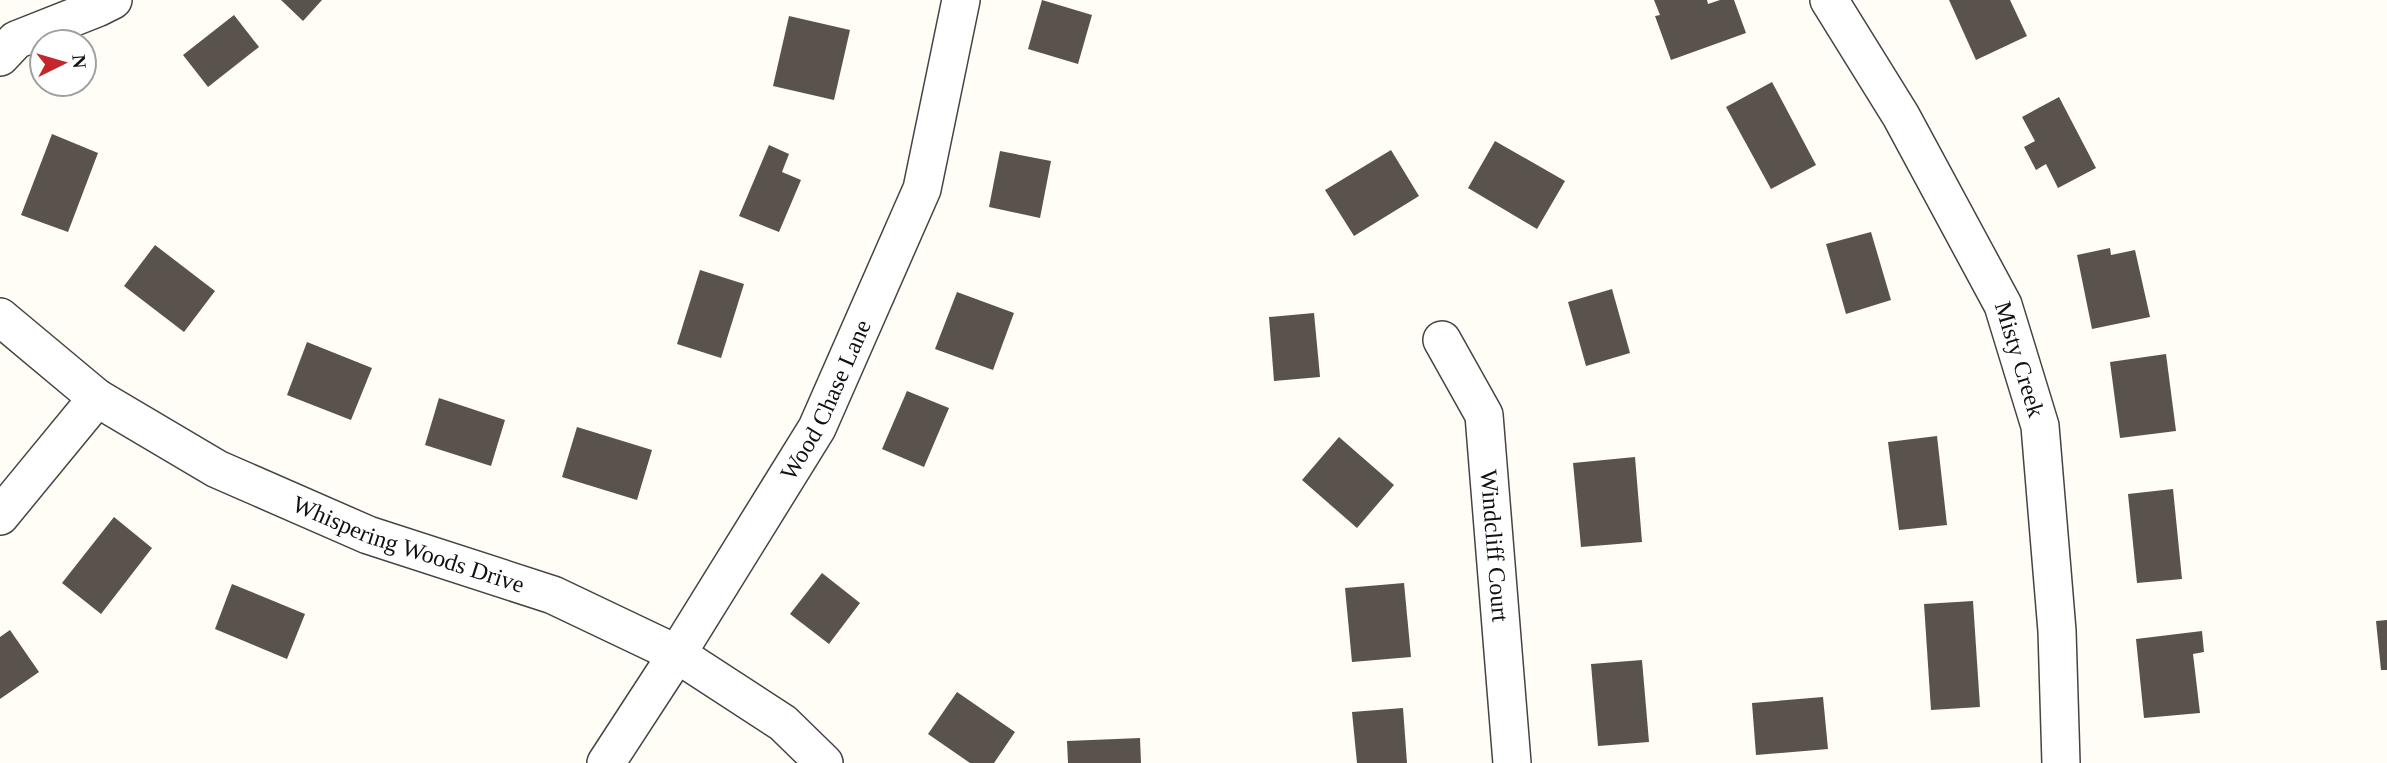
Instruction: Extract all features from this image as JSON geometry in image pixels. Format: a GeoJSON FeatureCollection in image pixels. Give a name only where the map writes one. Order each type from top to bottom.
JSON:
{"type":"FeatureCollection","features":[{"type":"Feature","properties":{"kind":"street"},"geometry":{"type":"LineString","coordinates":[[0,57],[16,40],[97,9],[113,0]]}},
{"type":"Feature","properties":{"kind":"street","name":"Wood Chase Lane"},"geometry":{"type":"LineString","coordinates":[[606,763],[817,428],[922,189],[961,0]]}},
{"type":"Feature","properties":{"kind":"street","name":"Misty Creek"},"geometry":{"type":"LineString","coordinates":[[1829,0],[1901,116],[2003,305],[2037,414],[2057,631],[2061,763]]}},
{"type":"Feature","properties":{"kind":"street","name":"Whispering Woods Drive"},"geometry":{"type":"LineString","coordinates":[[0,317],[96,398],[217,469],[368,535],[553,595],[677,654],[783,723],[824,763]]}},
{"type":"Feature","properties":{"kind":"street","name":"Windcliff Court"},"geometry":{"type":"LineString","coordinates":[[1442,340],[1483,415],[1512,763]]}},
{"type":"Feature","properties":{"kind":"street"},"geometry":{"type":"LineString","coordinates":[[0,516],[96,398]]}},
{"type":"Feature","properties":{"kind":"building"},"geometry":{"type":"Polygon","coordinates":[[[281,0],[322,0],[303,21],[281,0]]]}},
{"type":"Feature","properties":{"kind":"building"},"geometry":{"type":"Polygon","coordinates":[[[1042,0],[1092,15],[1078,64],[1028,49],[1042,0]]]}},
{"type":"Feature","properties":{"kind":"building"},"geometry":{"type":"Polygon","coordinates":[[[1654,0],[1707,0],[1708,4],[1720,0],[1734,0],[1746,33],[1671,60],[1655,16],[1660,15],[1654,0]]]}},
{"type":"Feature","properties":{"kind":"building"},"geometry":{"type":"Polygon","coordinates":[[[1949,0],[2010,0],[2027,36],[1976,60],[1949,0]]]}},
{"type":"Feature","properties":{"kind":"building"},"geometry":{"type":"Polygon","coordinates":[[[234,15],[259,47],[208,87],[183,55],[234,15]]]}},
{"type":"Feature","properties":{"kind":"building"},"geometry":{"type":"Polygon","coordinates":[[[789,16],[850,30],[834,100],[773,86],[789,16]]]}},
{"type":"Feature","properties":{"kind":"building"},"geometry":{"type":"Polygon","coordinates":[[[1772,82],[1816,165],[1771,189],[1726,107],[1772,82]]]}},
{"type":"Feature","properties":{"kind":"building"},"geometry":{"type":"Polygon","coordinates":[[[2059,97],[2096,168],[2058,188],[2046,164],[2036,170],[2024,147],[2035,141],[2022,117],[2059,97]]]}},
{"type":"Feature","properties":{"kind":"building"},"geometry":{"type":"Polygon","coordinates":[[[52,134],[98,153],[68,232],[21,215],[52,134]]]}},
{"type":"Feature","properties":{"kind":"building"},"geometry":{"type":"Polygon","coordinates":[[[1495,141],[1565,181],[1537,229],[1468,188],[1495,141]]]}},
{"type":"Feature","properties":{"kind":"building"},"geometry":{"type":"Polygon","coordinates":[[[769,145],[789,154],[782,172],[801,180],[779,232],[739,216],[769,145]]]}},
{"type":"Feature","properties":{"kind":"building"},"geometry":{"type":"Polygon","coordinates":[[[1391,150],[1419,196],[1354,236],[1325,190],[1391,150]]]}},
{"type":"Feature","properties":{"kind":"building"},"geometry":{"type":"Polygon","coordinates":[[[1000,151],[1051,161],[1040,218],[989,207],[1000,151]]]}},
{"type":"Feature","properties":{"kind":"building"},"geometry":{"type":"Polygon","coordinates":[[[1871,232],[1891,300],[1846,314],[1826,244],[1871,232]]]}},
{"type":"Feature","properties":{"kind":"building"},"geometry":{"type":"Polygon","coordinates":[[[155,245],[215,291],[184,332],[124,286],[155,245]]]}},
{"type":"Feature","properties":{"kind":"building"},"geometry":{"type":"Polygon","coordinates":[[[2110,248],[2111,255],[2135,250],[2150,317],[2092,329],[2077,255],[2110,248]]]}},
{"type":"Feature","properties":{"kind":"building"},"geometry":{"type":"Polygon","coordinates":[[[700,270],[744,284],[721,358],[677,344],[700,270]]]}},
{"type":"Feature","properties":{"kind":"building"},"geometry":{"type":"Polygon","coordinates":[[[1612,289],[1630,353],[1586,366],[1568,302],[1612,289]]]}},
{"type":"Feature","properties":{"kind":"building"},"geometry":{"type":"Polygon","coordinates":[[[957,292],[1014,313],[993,370],[935,349],[957,292]]]}},
{"type":"Feature","properties":{"kind":"building"},"geometry":{"type":"Polygon","coordinates":[[[1314,313],[1320,377],[1274,381],[1269,317],[1314,313]]]}},
{"type":"Feature","properties":{"kind":"building"},"geometry":{"type":"Polygon","coordinates":[[[307,342],[372,368],[351,420],[287,395],[307,342]]]}},
{"type":"Feature","properties":{"kind":"building"},"geometry":{"type":"Polygon","coordinates":[[[2166,354],[2176,431],[2120,438],[2110,362],[2166,354]]]}},
{"type":"Feature","properties":{"kind":"building"},"geometry":{"type":"Polygon","coordinates":[[[907,391],[949,408],[924,467],[882,449],[907,391]]]}},
{"type":"Feature","properties":{"kind":"building"},"geometry":{"type":"Polygon","coordinates":[[[439,398],[505,420],[491,466],[425,445],[439,398]]]}},
{"type":"Feature","properties":{"kind":"building"},"geometry":{"type":"Polygon","coordinates":[[[577,427],[652,450],[637,500],[562,477],[577,427]]]}},
{"type":"Feature","properties":{"kind":"building"},"geometry":{"type":"Polygon","coordinates":[[[1937,436],[1947,525],[1899,530],[1888,442],[1937,436]]]}},
{"type":"Feature","properties":{"kind":"building"},"geometry":{"type":"Polygon","coordinates":[[[1339,437],[1394,485],[1357,528],[1302,480],[1339,437]]]}},
{"type":"Feature","properties":{"kind":"building"},"geometry":{"type":"Polygon","coordinates":[[[1635,457],[1642,542],[1581,547],[1573,463],[1635,457]]]}},
{"type":"Feature","properties":{"kind":"building"},"geometry":{"type":"Polygon","coordinates":[[[2173,489],[2182,579],[2137,583],[2128,494],[2173,489]]]}},
{"type":"Feature","properties":{"kind":"building"},"geometry":{"type":"Polygon","coordinates":[[[114,517],[152,548],[101,614],[62,583],[114,517]]]}},
{"type":"Feature","properties":{"kind":"building"},"geometry":{"type":"Polygon","coordinates":[[[822,573],[860,603],[829,644],[790,614],[822,573]]]}},
{"type":"Feature","properties":{"kind":"building"},"geometry":{"type":"Polygon","coordinates":[[[1404,583],[1411,657],[1352,662],[1345,588],[1404,583]]]}},
{"type":"Feature","properties":{"kind":"building"},"geometry":{"type":"Polygon","coordinates":[[[232,584],[305,614],[287,659],[215,629],[232,584]]]}},
{"type":"Feature","properties":{"kind":"building"},"geometry":{"type":"Polygon","coordinates":[[[1973,601],[1980,707],[1931,710],[1924,604],[1973,601]]]}},
{"type":"Feature","properties":{"kind":"building"},"geometry":{"type":"Polygon","coordinates":[[[2387,620],[2387,670],[2381,670],[2376,621],[2387,620]]]}},
{"type":"Feature","properties":{"kind":"building"},"geometry":{"type":"Polygon","coordinates":[[[10,630],[39,672],[0,699],[0,637],[10,630]]]}},
{"type":"Feature","properties":{"kind":"building"},"geometry":{"type":"Polygon","coordinates":[[[2202,631],[2204,652],[2193,654],[2200,713],[2144,718],[2136,639],[2202,631]]]}},
{"type":"Feature","properties":{"kind":"building"},"geometry":{"type":"Polygon","coordinates":[[[1642,660],[1649,742],[1598,746],[1591,664],[1642,660]]]}},
{"type":"Feature","properties":{"kind":"building"},"geometry":{"type":"Polygon","coordinates":[[[957,692],[1015,732],[994,763],[970,763],[928,734],[957,692]]]}},
{"type":"Feature","properties":{"kind":"building"},"geometry":{"type":"Polygon","coordinates":[[[1823,697],[1828,749],[1756,755],[1752,703],[1823,697]]]}},
{"type":"Feature","properties":{"kind":"building"},"geometry":{"type":"Polygon","coordinates":[[[1403,708],[1407,763],[1357,763],[1352,712],[1403,708]]]}},
{"type":"Feature","properties":{"kind":"building"},"geometry":{"type":"Polygon","coordinates":[[[1140,738],[1141,763],[1068,763],[1067,741],[1140,738]]]}}]}
